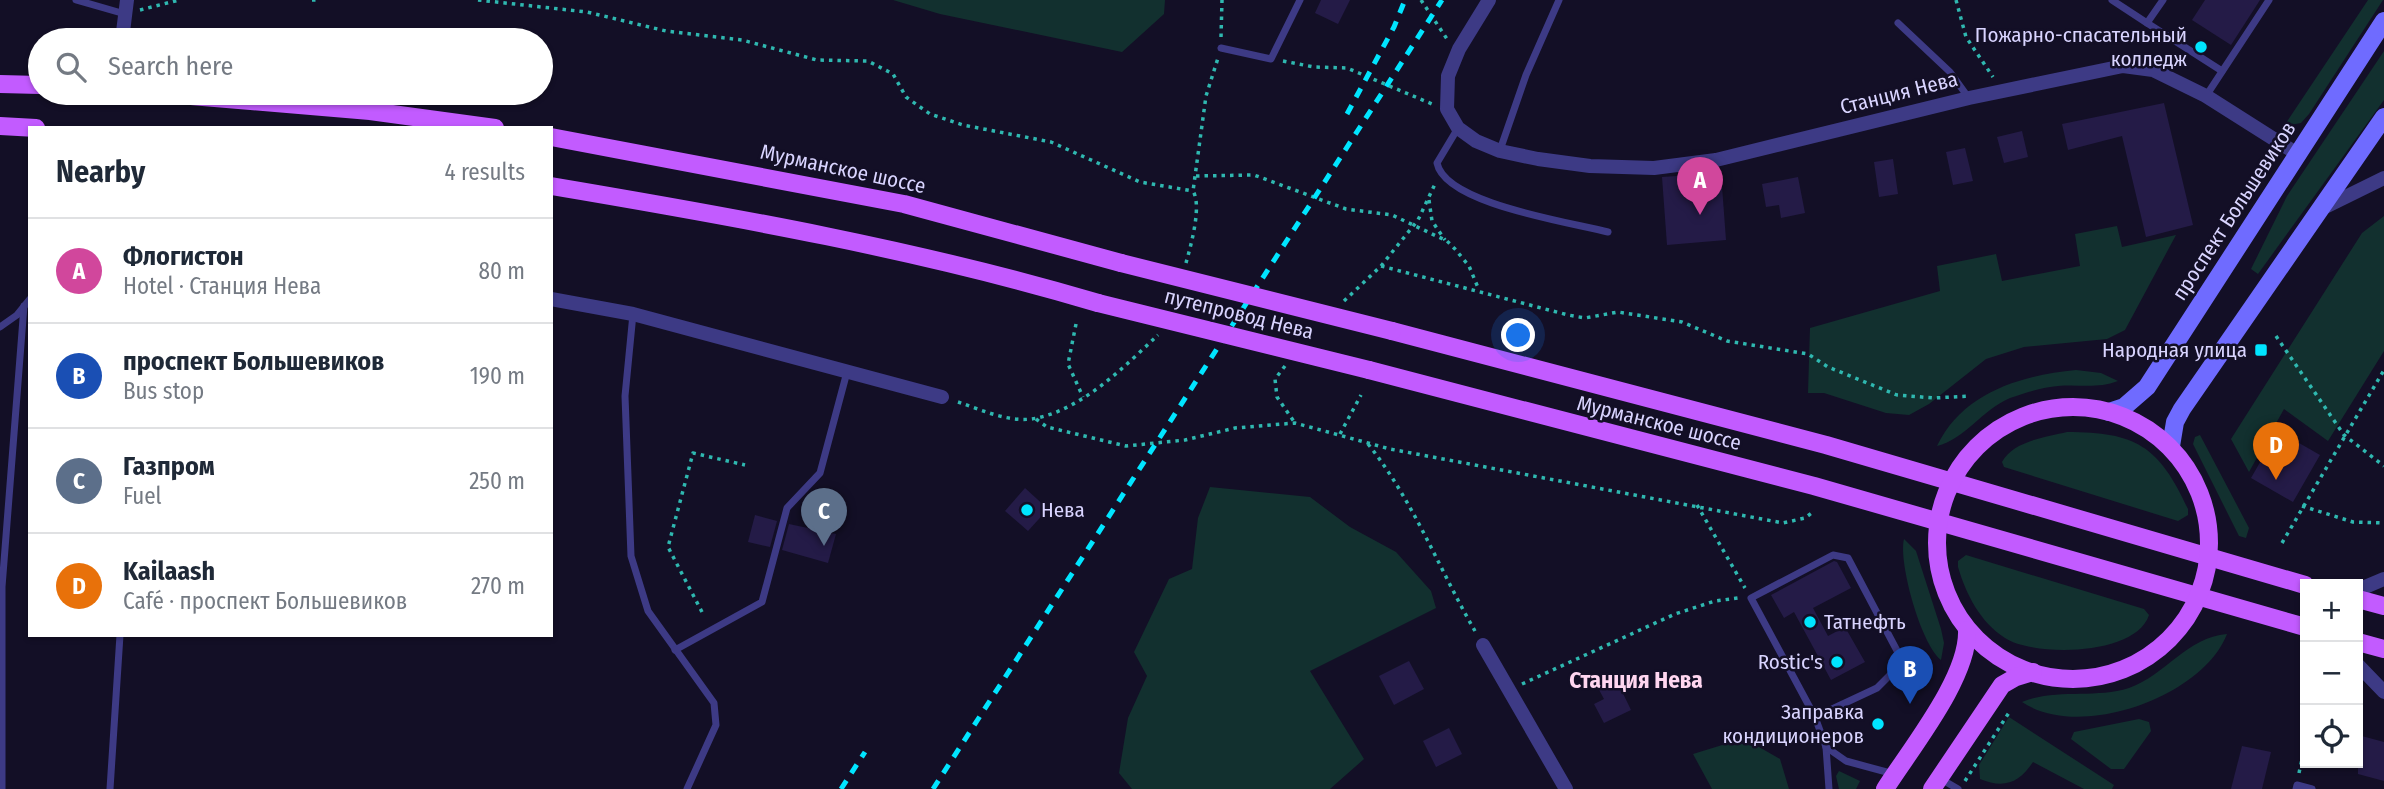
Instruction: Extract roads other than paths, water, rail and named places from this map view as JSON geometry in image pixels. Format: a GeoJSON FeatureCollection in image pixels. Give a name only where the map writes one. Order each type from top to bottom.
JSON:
{"type":"FeatureCollection","features":[{"type":"Feature","properties":{"kind":"main road","name":"проспект Большевиков"},"geometry":{"type":"LineString","coordinates":[[2109,412],[2124,407],[2147,387],[2384,21]]}},
{"type":"Feature","properties":{"kind":"main road"},"geometry":{"type":"LineString","coordinates":[[0,84],[28,85]]}},
{"type":"Feature","properties":{"kind":"main road"},"geometry":{"type":"LineString","coordinates":[[298,105],[370,111],[480,126]]}},
{"type":"Feature","properties":{"kind":"main road"},"geometry":{"type":"LineString","coordinates":[[2171,446],[2175,422],[2182,409],[2384,117]]}},
{"type":"Feature","properties":{"kind":"main road"},"geometry":{"type":"LineString","coordinates":[[0,126],[28,128]]}},
{"type":"Feature","properties":{"kind":"main road","name":"Мурманское шоссе"},"geometry":{"type":"LineString","coordinates":[[553,137],[904,204],[1121,263]]}},
{"type":"Feature","properties":{"kind":"main road","name":"путепровод Нева"},"geometry":{"type":"LineString","coordinates":[[553,186],[878,248],[1369,370]]}},
{"type":"Feature","properties":{"kind":"main road","name":"путепровод Нева"},"geometry":{"type":"LineString","coordinates":[[1121,263],[1392,331]]}},
{"type":"Feature","properties":{"kind":"main road","name":"Мурманское шоссе"},"geometry":{"type":"LineString","coordinates":[[1392,331],[1950,481]]}},
{"type":"Feature","properties":{"kind":"main road","name":"Мурманское шоссе"},"geometry":{"type":"LineString","coordinates":[[1369,370],[1814,486],[1937,522]]}},
{"type":"Feature","properties":{"kind":"main road"},"geometry":{"type":"LineString","coordinates":[[2082,409],[2109,412],[2133,421],[2171,446],[2190,471],[2201,494],[2208,519],[2209,557],[2198,597],[2174,634],[2140,661],[2109,673],[2077,678],[2034,672],[1986,649],[1967,631],[1944,587],[1938,566],[1937,522],[1950,481],[1969,455],[1993,432],[2018,417],[2046,411],[2082,409]]}},
{"type":"Feature","properties":{"kind":"main road"},"geometry":{"type":"LineString","coordinates":[[1950,481],[2300,584]]}},
{"type":"Feature","properties":{"kind":"main road"},"geometry":{"type":"LineString","coordinates":[[1937,522],[2300,626]]}},
{"type":"Feature","properties":{"kind":"main road"},"geometry":{"type":"LineString","coordinates":[[2363,600],[2384,606]]}},
{"type":"Feature","properties":{"kind":"main road"},"geometry":{"type":"LineString","coordinates":[[1890,782],[1964,662],[1967,631]]}},
{"type":"Feature","properties":{"kind":"main road"},"geometry":{"type":"LineString","coordinates":[[2363,643],[2384,649]]}},
{"type":"Feature","properties":{"kind":"main road"},"geometry":{"type":"LineString","coordinates":[[1936,783],[2002,685],[2034,672]]}},
{"type":"Feature","properties":{"kind":"street"},"geometry":{"type":"LineString","coordinates":[[1458,128],[1447,109],[1448,76],[1456,56],[1489,0]]}},
{"type":"Feature","properties":{"kind":"street"},"geometry":{"type":"LineString","coordinates":[[123,28],[126,7]]}},
{"type":"Feature","properties":{"kind":"street","name":"Станция Нева"},"geometry":{"type":"LineString","coordinates":[[1458,128],[1476,141],[1500,151],[1590,166],[1654,168],[1716,160],[2003,90],[2123,66],[2153,70],[2206,96],[2299,155]]}},
{"type":"Feature","properties":{"kind":"street"},"geometry":{"type":"LineString","coordinates":[[2318,211],[2384,178]]}},
{"type":"Feature","properties":{"kind":"street"},"geometry":{"type":"LineString","coordinates":[[553,299],[634,314],[942,397]]}},
{"type":"Feature","properties":{"kind":"street"},"geometry":{"type":"LineString","coordinates":[[2363,588],[2384,579]]}},
{"type":"Feature","properties":{"kind":"street"},"geometry":{"type":"LineString","coordinates":[[1483,645],[1566,789]]}},
{"type":"Feature","properties":{"kind":"street"},"geometry":{"type":"LineString","coordinates":[[2363,670],[2384,692]]}},
{"type":"Feature","properties":{"kind":"lane"},"geometry":{"type":"LineString","coordinates":[[76,0],[126,7]]}},
{"type":"Feature","properties":{"kind":"lane"},"geometry":{"type":"LineString","coordinates":[[1221,48],[1271,58],[1300,0]]}},
{"type":"Feature","properties":{"kind":"lane"},"geometry":{"type":"LineString","coordinates":[[1500,151],[1526,75],[1559,0]]}},
{"type":"Feature","properties":{"kind":"lane"},"geometry":{"type":"LineString","coordinates":[[2112,0],[2222,71]]}},
{"type":"Feature","properties":{"kind":"lane"},"geometry":{"type":"LineString","coordinates":[[2147,23],[2163,0]]}},
{"type":"Feature","properties":{"kind":"lane"},"geometry":{"type":"LineString","coordinates":[[2206,96],[2269,0]]}},
{"type":"Feature","properties":{"kind":"lane"},"geometry":{"type":"LineString","coordinates":[[1898,23],[1950,72],[1969,98]]}},
{"type":"Feature","properties":{"kind":"lane"},"geometry":{"type":"LineString","coordinates":[[1458,128],[1437,163],[1439,173],[1459,190],[1492,203],[1608,232]]}},
{"type":"Feature","properties":{"kind":"lane"},"geometry":{"type":"LineString","coordinates":[[0,327],[28,301]]}},
{"type":"Feature","properties":{"kind":"lane"},"geometry":{"type":"LineString","coordinates":[[2,789],[2,587],[24,306]]}},
{"type":"Feature","properties":{"kind":"lane"},"geometry":{"type":"LineString","coordinates":[[634,314],[625,396],[631,556],[648,611],[714,704],[716,725],[687,789]]}},
{"type":"Feature","properties":{"kind":"lane"},"geometry":{"type":"LineString","coordinates":[[675,650],[762,602],[787,508],[820,473],[847,372]]}},
{"type":"Feature","properties":{"kind":"lane"},"geometry":{"type":"LineString","coordinates":[[1815,717],[1877,688],[1903,662],[1848,558],[1833,555],[1751,598],[1815,717],[1826,747],[1829,789]]}},
{"type":"Feature","properties":{"kind":"lane"},"geometry":{"type":"LineString","coordinates":[[110,789],[120,637]]}},
{"type":"Feature","properties":{"kind":"lane"},"geometry":{"type":"LineString","coordinates":[[1826,747],[1846,761],[1890,782]]}},
{"type":"Feature","properties":{"kind":"lane"},"geometry":{"type":"LineString","coordinates":[[1936,783],[1959,789]]}},
{"type":"Feature","properties":{"kind":"lane"},"geometry":{"type":"LineString","coordinates":[[2296,787],[2312,789]]}},
{"type":"Feature","properties":{"kind":"railway"},"geometry":{"type":"LineString","coordinates":[[1347,114],[1394,27],[1405,0]]}},
{"type":"Feature","properties":{"kind":"railway"},"geometry":{"type":"LineString","coordinates":[[933,789],[1442,0]]}},
{"type":"Feature","properties":{"kind":"railway"},"geometry":{"type":"LineString","coordinates":[[841,789],[865,752]]}},
{"type":"Feature","properties":{"kind":"place","name":"Пожарно-спасательный колледж"},"geometry":{"type":"Point","coordinates":[2201,47]}},
{"type":"Feature","properties":{"kind":"place","name":"Флогистон"},"geometry":{"type":"Point","coordinates":[1700,215]}},
{"type":"Feature","properties":{"kind":"place","name":"Народная улица"},"geometry":{"type":"Point","coordinates":[2261,350]}},
{"type":"Feature","properties":{"kind":"place","name":"Kailaash"},"geometry":{"type":"Point","coordinates":[2276,480]}},
{"type":"Feature","properties":{"kind":"place","name":"Нева"},"geometry":{"type":"Point","coordinates":[1027,510]}},
{"type":"Feature","properties":{"kind":"place","name":"Газпром"},"geometry":{"type":"Point","coordinates":[824,546]}},
{"type":"Feature","properties":{"kind":"place","name":"Татнефть"},"geometry":{"type":"Point","coordinates":[1810,622]}},
{"type":"Feature","properties":{"kind":"place","name":"Rostic's"},"geometry":{"type":"Point","coordinates":[1837,662]}},
{"type":"Feature","properties":{"kind":"place","name":"проспект Большевиков"},"geometry":{"type":"Point","coordinates":[1910,704]}},
{"type":"Feature","properties":{"kind":"place","name":"Заправка кондиционеров"},"geometry":{"type":"Point","coordinates":[1878,724]}},
{"type":"Feature","properties":{"kind":"district","name":"Станция Нева"},"geometry":{"type":"Point","coordinates":[1636,680]}}]}
